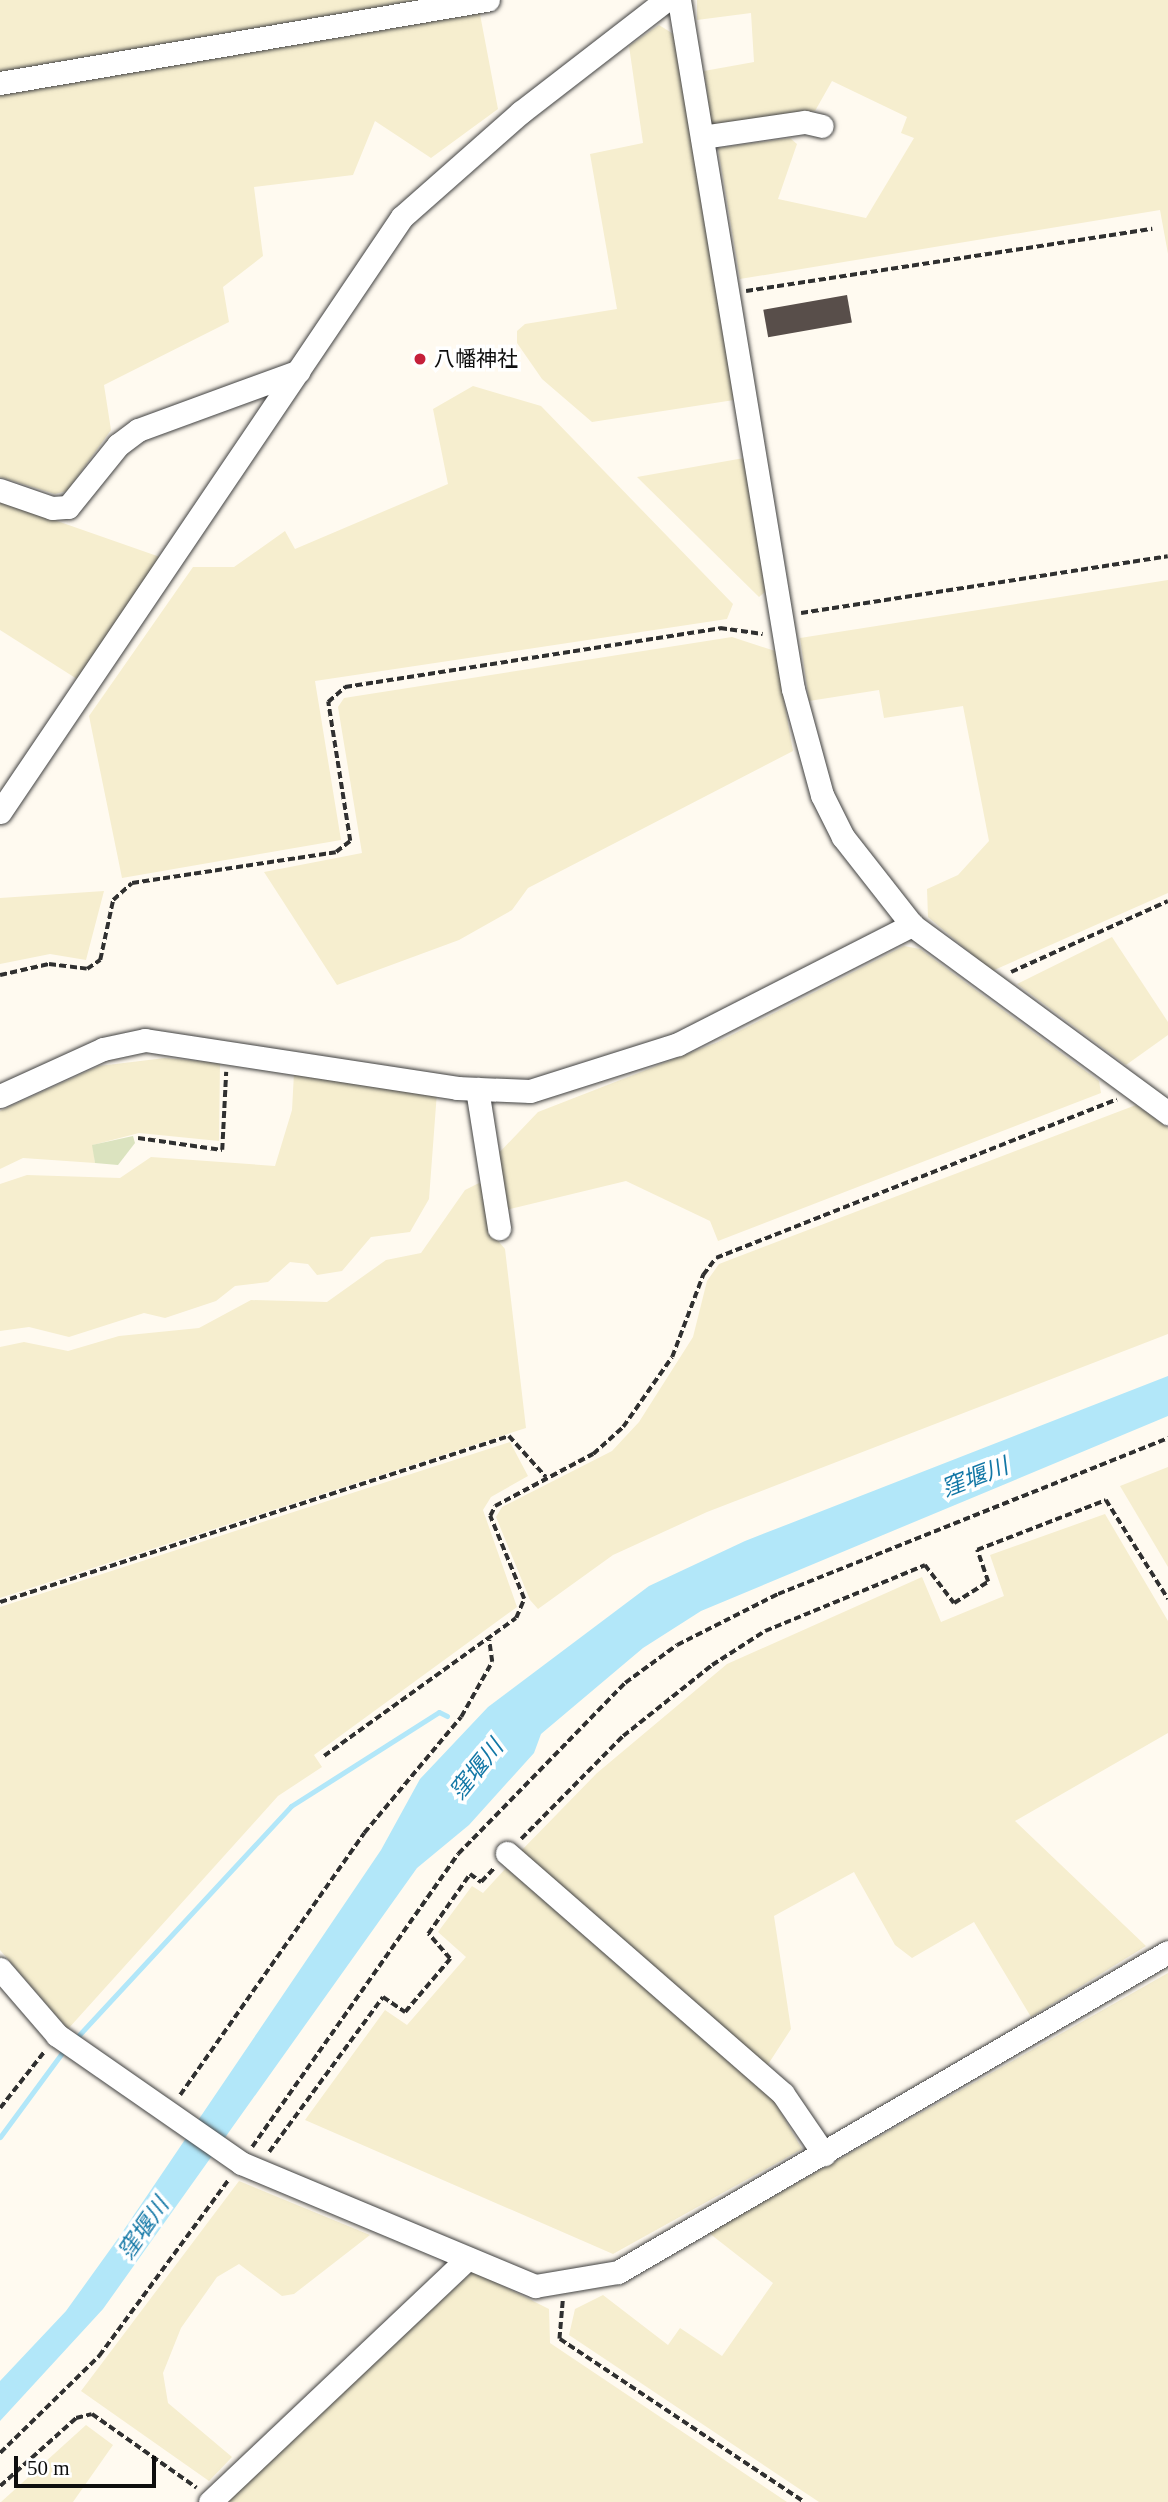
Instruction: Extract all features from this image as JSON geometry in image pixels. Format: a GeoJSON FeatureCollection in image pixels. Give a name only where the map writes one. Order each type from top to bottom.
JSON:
{"type":"FeatureCollection","features":[{"type":"Feature","properties":{"kind":"street"},"geometry":{"type":"LineString","coordinates":[[0,83],[488,0]]}},
{"type":"Feature","properties":{"kind":"street"},"geometry":{"type":"LineString","coordinates":[[0,812],[402,217],[521,112],[666,0]]}},
{"type":"Feature","properties":{"kind":"street"},"geometry":{"type":"LineString","coordinates":[[679,0],[783,626],[805,748],[822,795],[844,837],[912,925],[1168,1112]]}},
{"type":"Feature","properties":{"kind":"street"},"geometry":{"type":"LineString","coordinates":[[702,137],[805,122],[822,126]]}},
{"type":"Feature","properties":{"kind":"street"},"geometry":{"type":"LineString","coordinates":[[0,491],[68,508],[112,450],[138,430],[299,371]]}},
{"type":"Feature","properties":{"kind":"street"},"geometry":{"type":"LineString","coordinates":[[0,1096],[103,1049],[145,1040],[226,1049],[477,1089],[530,1091],[570,1082],[678,1044],[912,925]]}},
{"type":"Feature","properties":{"kind":"street"},"geometry":{"type":"LineString","coordinates":[[477,1089],[499,1228]]}},
{"type":"Feature","properties":{"kind":"street"},"geometry":{"type":"LineString","coordinates":[[508,1853],[783,2094],[824,2154]]}},
{"type":"Feature","properties":{"kind":"street"},"geometry":{"type":"LineString","coordinates":[[0,1969],[57,2035],[248,2167],[535,2286],[564,2285],[618,2272],[1168,1952]]}},
{"type":"Feature","properties":{"kind":"street"},"geometry":{"type":"LineString","coordinates":[[211,2500],[467,2259]]}},
{"type":"Feature","properties":{"kind":"path"},"geometry":{"type":"LineString","coordinates":[[728,293],[1152,229]]}},
{"type":"Feature","properties":{"kind":"path"},"geometry":{"type":"LineString","coordinates":[[0,975],[50,964],[87,969],[100,960],[113,900],[132,883],[336,852],[351,841],[328,702],[345,687],[720,628],[783,626],[1168,556]]}},
{"type":"Feature","properties":{"kind":"path"},"geometry":{"type":"LineString","coordinates":[[990,982],[1168,901]]}},
{"type":"Feature","properties":{"kind":"path"},"geometry":{"type":"LineString","coordinates":[[138,1138],[226,1147],[226,1049]]}},
{"type":"Feature","properties":{"kind":"path"},"geometry":{"type":"LineString","coordinates":[[324,1756],[489,1640],[516,1618],[524,1599],[490,1516],[504,1500],[593,1454],[624,1427],[672,1357],[703,1275],[716,1258],[1109,1105],[1133,1087]]}},
{"type":"Feature","properties":{"kind":"path"},"geometry":{"type":"LineString","coordinates":[[0,1602],[509,1436],[546,1477]]}},
{"type":"Feature","properties":{"kind":"path"},"geometry":{"type":"LineString","coordinates":[[248,2167],[458,1854],[625,1683],[677,1645],[778,1594],[1168,1438]]}},
{"type":"Feature","properties":{"kind":"path"},"geometry":{"type":"LineString","coordinates":[[0,2453],[99,2356],[383,1997],[405,2012],[450,1959],[428,1934],[470,1874],[481,1882],[623,1736],[712,1665],[765,1631],[925,1565],[954,1603],[988,1582],[977,1550],[1106,1500],[1168,1598]]}},
{"type":"Feature","properties":{"kind":"path"},"geometry":{"type":"LineString","coordinates":[[173,2113],[364,1833],[461,1717],[492,1662],[489,1640]]}},
{"type":"Feature","properties":{"kind":"path"},"geometry":{"type":"LineString","coordinates":[[0,2108],[57,2035]]}},
{"type":"Feature","properties":{"kind":"path"},"geometry":{"type":"LineString","coordinates":[[564,2285],[560,2339],[804,2502]]}},
{"type":"Feature","properties":{"kind":"path"},"geometry":{"type":"LineString","coordinates":[[0,2486],[76,2418],[92,2414],[211,2500]]}},
{"type":"Feature","properties":{"kind":"shaded area"},"geometry":{"type":"Polygon","coordinates":[[[0,0],[434,0],[0,73],[0,0]]]}},
{"type":"Feature","properties":{"kind":"shaded area"},"geometry":{"type":"Polygon","coordinates":[[[697,0],[1168,0],[1168,254],[1160,210],[740,279],[718,148],[790,138],[797,144],[778,199],[866,218],[914,138],[901,133],[907,117],[832,81],[815,111],[712,127],[704,71],[754,62],[751,13],[697,20],[697,0]]]}},
{"type":"Feature","properties":{"kind":"shaded area"},"geometry":{"type":"Polygon","coordinates":[[[479,9],[498,109],[431,158],[375,121],[353,175],[254,187],[263,256],[223,287],[229,322],[104,385],[111,430],[67,491],[55,494],[0,477],[0,92],[479,9]]]}},
{"type":"Feature","properties":{"kind":"shaded area"},"geometry":{"type":"Polygon","coordinates":[[[659,25],[675,35],[734,400],[592,422],[542,379],[517,343],[517,331],[525,324],[617,309],[590,154],[643,143],[629,46],[659,25]]]}},
{"type":"Feature","properties":{"kind":"shaded area"},"geometry":{"type":"Polygon","coordinates":[[[473,386],[541,406],[733,604],[727,619],[315,681],[341,840],[122,878],[89,716],[193,567],[234,567],[285,531],[295,549],[448,484],[433,409],[473,386]]]}},
{"type":"Feature","properties":{"kind":"shaded area"},"geometry":{"type":"Polygon","coordinates":[[[744,458],[766,591],[759,597],[637,477],[744,458]]]}},
{"type":"Feature","properties":{"kind":"shaded area"},"geometry":{"type":"Polygon","coordinates":[[[0,501],[160,557],[77,679],[0,630],[0,501]]]}},
{"type":"Feature","properties":{"kind":"shaded area"},"geometry":{"type":"Polygon","coordinates":[[[1168,580],[1168,893],[992,971],[928,917],[927,889],[958,875],[989,841],[963,706],[884,718],[879,690],[809,701],[800,638],[1168,580]]]}},
{"type":"Feature","properties":{"kind":"shaded area"},"geometry":{"type":"Polygon","coordinates":[[[732,637],[775,651],[793,751],[528,888],[512,910],[459,940],[337,985],[264,872],[362,853],[338,707],[344,698],[732,637]]]}},
{"type":"Feature","properties":{"kind":"shaded area"},"geometry":{"type":"Polygon","coordinates":[[[104,891],[86,960],[50,954],[0,964],[0,898],[104,891]]]}},
{"type":"Feature","properties":{"kind":"shaded area"},"geometry":{"type":"Polygon","coordinates":[[[1112,937],[1168,1022],[1168,1035],[1126,1065],[1017,984],[1112,937]]]}},
{"type":"Feature","properties":{"kind":"shaded area"},"geometry":{"type":"Polygon","coordinates":[[[904,946],[920,949],[1099,1081],[1101,1093],[718,1241],[710,1221],[626,1181],[506,1210],[496,1156],[538,1112],[718,1042],[904,946]]]}},
{"type":"Feature","properties":{"kind":"shaded area"},"geometry":{"type":"Polygon","coordinates":[[[165,1058],[220,1063],[219,1141],[139,1133],[93,1145],[95,1163],[23,1158],[0,1169],[0,1111],[99,1066],[165,1058]]]}},
{"type":"Feature","properties":{"kind":"shaded area"},"geometry":{"type":"Polygon","coordinates":[[[294,1073],[437,1092],[429,1199],[410,1232],[371,1237],[342,1271],[317,1275],[308,1264],[290,1262],[268,1282],[235,1286],[216,1301],[165,1318],[144,1313],[69,1337],[29,1327],[0,1331],[0,1184],[27,1175],[120,1178],[151,1157],[275,1166],[292,1110],[294,1073]]]}},
{"type":"Feature","properties":{"kind":"shaded area"},"geometry":{"type":"Polygon","coordinates":[[[1136,1105],[1168,1128],[1168,1334],[707,1512],[613,1555],[538,1609],[530,1600],[496,1517],[502,1507],[612,1451],[639,1422],[693,1337],[707,1281],[719,1264],[1136,1105]]]}},
{"type":"Feature","properties":{"kind":"shaded area"},"geometry":{"type":"Polygon","coordinates":[[[479,1183],[487,1187],[494,1236],[505,1249],[526,1428],[0,1598],[0,1347],[24,1342],[68,1351],[119,1336],[199,1328],[251,1300],[327,1302],[386,1260],[421,1253],[465,1190],[479,1183]]]}},
{"type":"Feature","properties":{"kind":"shaded area"},"geometry":{"type":"Polygon","coordinates":[[[510,1442],[528,1476],[491,1497],[483,1510],[517,1607],[314,1755],[322,1767],[278,1796],[68,2029],[0,1950],[0,1607],[510,1442]]]}},
{"type":"Feature","properties":{"kind":"shaded area"},"geometry":{"type":"Polygon","coordinates":[[[1168,1467],[1168,1567],[1120,1486],[1168,1467]]]}},
{"type":"Feature","properties":{"kind":"shaded area"},"geometry":{"type":"Polygon","coordinates":[[[1105,1514],[1168,1621],[1168,1733],[1015,1821],[1146,1946],[1031,2017],[974,1922],[912,1958],[895,1945],[854,1872],[774,1916],[791,2029],[767,2066],[518,1854],[597,1773],[727,1664],[922,1577],[941,1622],[1004,1596],[990,1555],[1105,1514]]]}},
{"type":"Feature","properties":{"kind":"shaded area"},"geometry":{"type":"Polygon","coordinates":[[[506,1868],[773,2099],[802,2149],[613,2254],[305,2120],[385,2010],[407,2025],[466,1957],[438,1932],[472,1886],[483,1893],[506,1868]]]}},
{"type":"Feature","properties":{"kind":"shaded area"},"geometry":{"type":"Polygon","coordinates":[[[1168,1973],[1168,2502],[819,2502],[569,2335],[575,2309],[603,2295],[668,2345],[680,2328],[722,2356],[773,2283],[709,2233],[1168,1973]]]}},
{"type":"Feature","properties":{"kind":"shaded area"},"geometry":{"type":"Polygon","coordinates":[[[239,2181],[370,2235],[294,2294],[282,2296],[239,2264],[217,2277],[181,2328],[163,2373],[168,2403],[232,2457],[209,2481],[81,2391],[239,2181]]]}},
{"type":"Feature","properties":{"kind":"shaded area"},"geometry":{"type":"Polygon","coordinates":[[[473,2271],[549,2309],[550,2343],[787,2502],[226,2502],[473,2271]]]}},
{"type":"Feature","properties":{"kind":"shaded area"},"geometry":{"type":"Polygon","coordinates":[[[86,2425],[113,2445],[73,2502],[1,2502],[86,2425]]]}},
{"type":"Feature","properties":{"kind":"green space"},"geometry":{"type":"Polygon","coordinates":[[[133,1136],[135,1143],[118,1165],[95,1163],[92,1145],[133,1136]]]}},
{"type":"Feature","properties":{"kind":"water","name":"窪堰川"},"geometry":{"type":"Polygon","coordinates":[[[1168,1376],[1168,1416],[701,1611],[643,1648],[541,1734],[534,1753],[469,1825],[417,1868],[103,2309],[0,2421],[0,2381],[66,2311],[117,2240],[381,1850],[420,1779],[488,1707],[649,1586],[745,1541],[1168,1376]]]}},
{"type":"Feature","properties":{"kind":"building"},"geometry":{"type":"Polygon","coordinates":[[[847,295],[852,323],[768,337],[763,310],[847,295]]]}},
{"type":"Feature","properties":{"kind":"waterway"},"geometry":{"type":"LineString","coordinates":[[79,2035],[291,1806],[439,1712],[447,1716]]}},
{"type":"Feature","properties":{"kind":"waterway"},"geometry":{"type":"LineString","coordinates":[[0,2137],[62,2053]]}},
{"type":"Feature","properties":{"kind":"place","name":"八幡神社"},"geometry":{"type":"Point","coordinates":[420,359]}}]}
